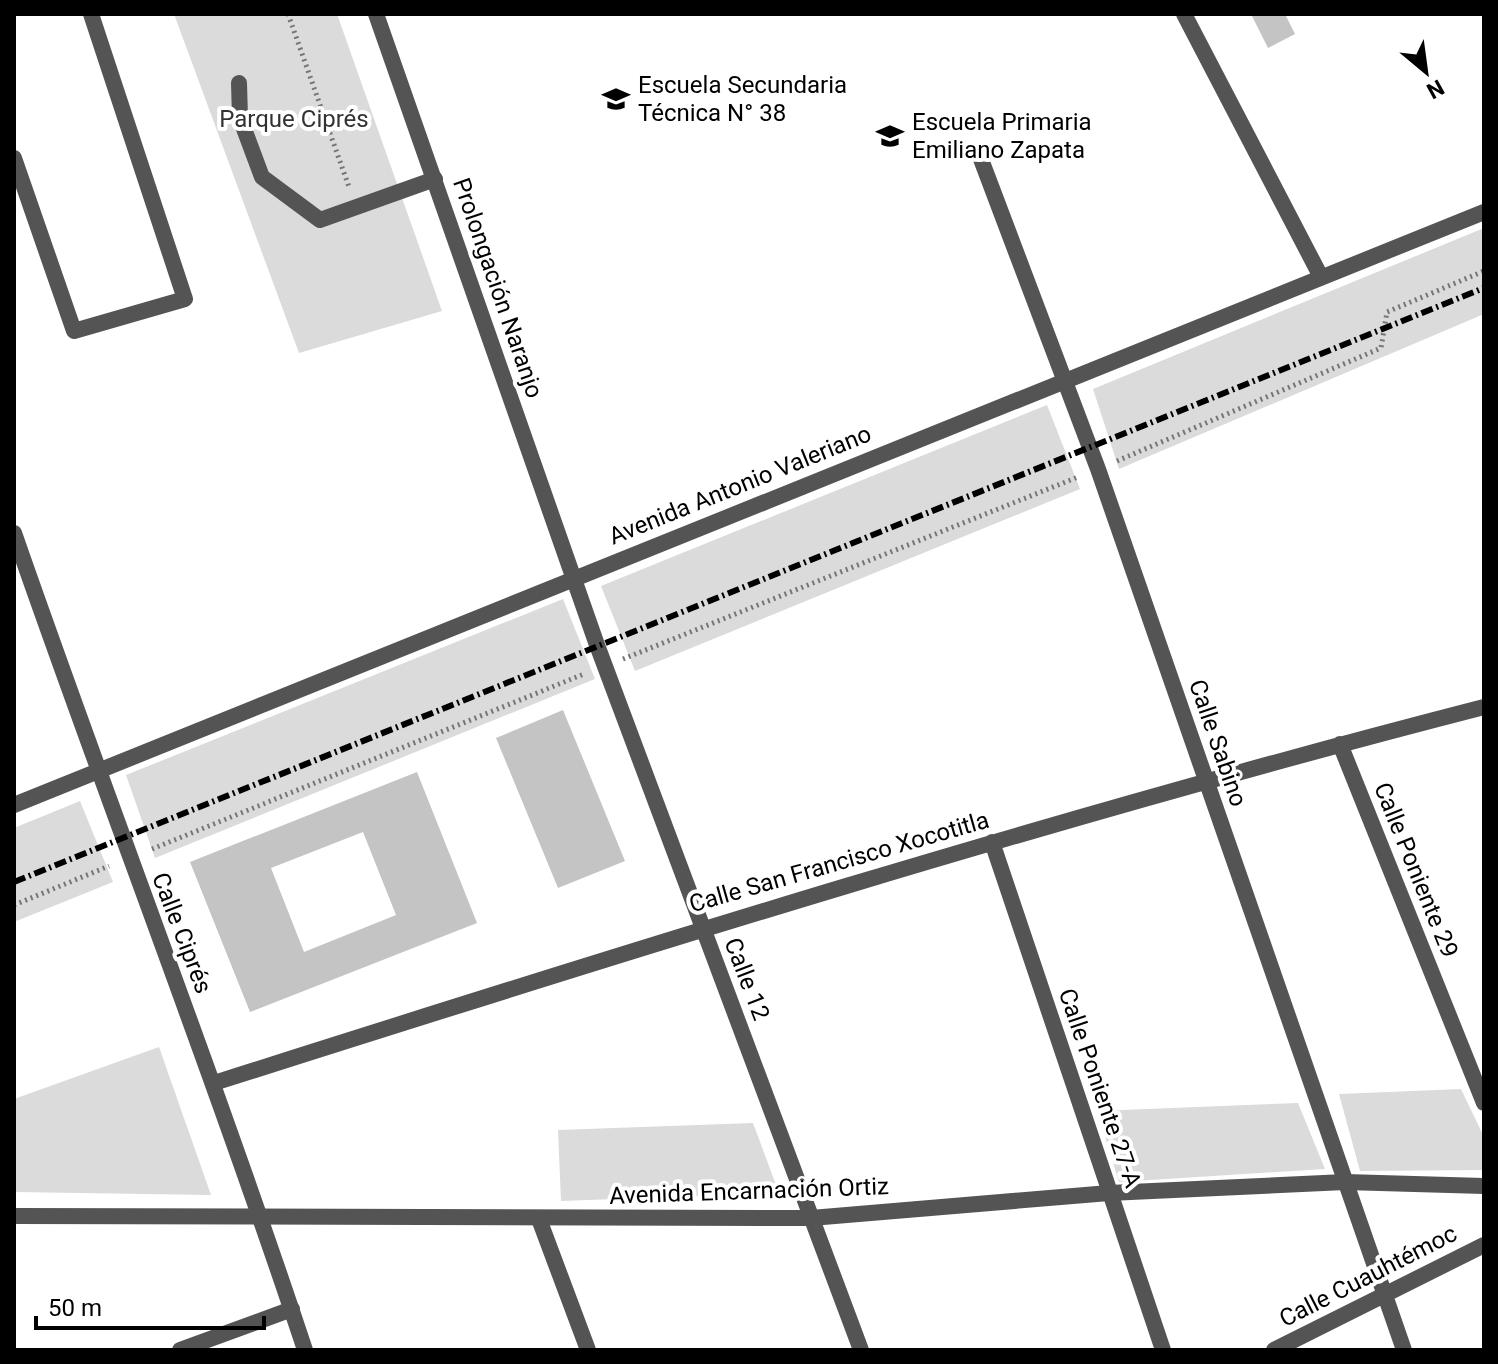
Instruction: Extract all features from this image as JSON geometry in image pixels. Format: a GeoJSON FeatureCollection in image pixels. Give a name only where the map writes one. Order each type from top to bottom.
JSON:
{"type":"FeatureCollection","features":[{"type":"Feature","properties":{"kind":"street"},"geometry":{"type":"LineString","coordinates":[[14,158],[74,331],[185,299],[91,14]]}},
{"type":"Feature","properties":{"kind":"street","name":"Prolongación Naranjo"},"geometry":{"type":"LineString","coordinates":[[376,14],[573,579]]}},
{"type":"Feature","properties":{"kind":"street"},"geometry":{"type":"LineString","coordinates":[[1184,14],[1321,277]]}},
{"type":"Feature","properties":{"kind":"street"},"geometry":{"type":"LineString","coordinates":[[239,83],[240,118],[262,177],[320,220],[435,179]]}},
{"type":"Feature","properties":{"kind":"street","name":"Calle Sabino"},"geometry":{"type":"LineString","coordinates":[[979,154],[1098,469],[1404,1350]]}},
{"type":"Feature","properties":{"kind":"street","name":"Avenida Antonio Valeriano"},"geometry":{"type":"LineString","coordinates":[[14,805],[1484,212]]}},
{"type":"Feature","properties":{"kind":"street","name":"Calle Ciprés"},"geometry":{"type":"LineString","coordinates":[[14,533],[128,859],[214,1083],[305,1350]]}},
{"type":"Feature","properties":{"kind":"street","name":"Calle 12"},"geometry":{"type":"LineString","coordinates":[[573,579],[861,1350]]}},
{"type":"Feature","properties":{"kind":"street","name":"Calle San Francisco Xocotitla"},"geometry":{"type":"LineString","coordinates":[[214,1083],[702,928],[992,842],[1340,744],[1484,707]]}},
{"type":"Feature","properties":{"kind":"street","name":"Calle Poniente 29"},"geometry":{"type":"LineString","coordinates":[[1340,744],[1484,1103]]}},
{"type":"Feature","properties":{"kind":"street","name":"Calle Poniente 27-A"},"geometry":{"type":"LineString","coordinates":[[992,842],[1163,1350]]}},
{"type":"Feature","properties":{"kind":"street","name":"Avenida Encarnación Ortiz"},"geometry":{"type":"LineString","coordinates":[[14,1216],[811,1218],[1109,1193],[1345,1182],[1484,1186]]}},
{"type":"Feature","properties":{"kind":"street"},"geometry":{"type":"LineString","coordinates":[[539,1219],[588,1350]]}},
{"type":"Feature","properties":{"kind":"street","name":"Calle Cuauhtémoc"},"geometry":{"type":"LineString","coordinates":[[1274,1350],[1484,1245]]}},
{"type":"Feature","properties":{"kind":"street"},"geometry":{"type":"LineString","coordinates":[[180,1350],[292,1309]]}},
{"type":"Feature","properties":{"kind":"path"},"geometry":{"type":"LineString","coordinates":[[288,14],[356,207]]}},
{"type":"Feature","properties":{"kind":"path"},"geometry":{"type":"LineString","coordinates":[[14,905],[1098,469],[1381,348],[1387,312],[1484,271]]}},
{"type":"Feature","properties":{"kind":"green space","name":"Parque Ciprés"},"geometry":{"type":"Polygon","coordinates":[[[174,14],[337,14],[442,311],[299,353],[174,14]]]}},
{"type":"Feature","properties":{"kind":"green space"},"geometry":{"type":"Polygon","coordinates":[[[1484,228],[1484,314],[1119,469],[1093,389],[1484,228]]]}},
{"type":"Feature","properties":{"kind":"green space"},"geometry":{"type":"Polygon","coordinates":[[[1047,405],[1080,489],[635,671],[601,586],[1047,405]]]}},
{"type":"Feature","properties":{"kind":"green space"},"geometry":{"type":"Polygon","coordinates":[[[563,599],[595,679],[155,858],[126,775],[563,599]]]}},
{"type":"Feature","properties":{"kind":"green space"},"geometry":{"type":"Polygon","coordinates":[[[80,801],[113,882],[14,922],[14,828],[80,801]]]}},
{"type":"Feature","properties":{"kind":"green space"},"geometry":{"type":"Polygon","coordinates":[[[159,1047],[211,1195],[14,1192],[14,1099],[159,1047]]]}},
{"type":"Feature","properties":{"kind":"green space"},"geometry":{"type":"Polygon","coordinates":[[[1461,1089],[1484,1137],[1484,1170],[1360,1171],[1339,1094],[1461,1089]]]}},
{"type":"Feature","properties":{"kind":"green space"},"geometry":{"type":"Polygon","coordinates":[[[1298,1103],[1325,1169],[1119,1182],[1097,1111],[1298,1103]]]}},
{"type":"Feature","properties":{"kind":"green space"},"geometry":{"type":"Polygon","coordinates":[[[753,1123],[779,1193],[561,1201],[558,1130],[753,1123]]]}},
{"type":"Feature","properties":{"kind":"building"},"geometry":{"type":"Polygon","coordinates":[[[1251,14],[1285,14],[1295,34],[1268,48],[1251,14]]]}},
{"type":"Feature","properties":{"kind":"building"},"geometry":{"type":"Polygon","coordinates":[[[563,710],[625,861],[558,888],[496,738],[563,710]]]}},
{"type":"Feature","properties":{"kind":"building"},"geometry":{"type":"Polygon","coordinates":[[[417,772],[477,923],[250,1012],[190,862],[417,772]],[[363,832],[271,868],[304,952],[396,915],[363,832]]]}},
{"type":"Feature","properties":{"kind":"railway"},"geometry":{"type":"LineString","coordinates":[[14,882],[1484,288]]}},
{"type":"Feature","properties":{"kind":"place","name":"Escuela Secundaria Técnica N° 38"},"geometry":{"type":"Point","coordinates":[616,99]}},
{"type":"Feature","properties":{"kind":"place","name":"Escuela Primaria Emiliano Zapata"},"geometry":{"type":"Point","coordinates":[890,136]}}]}
